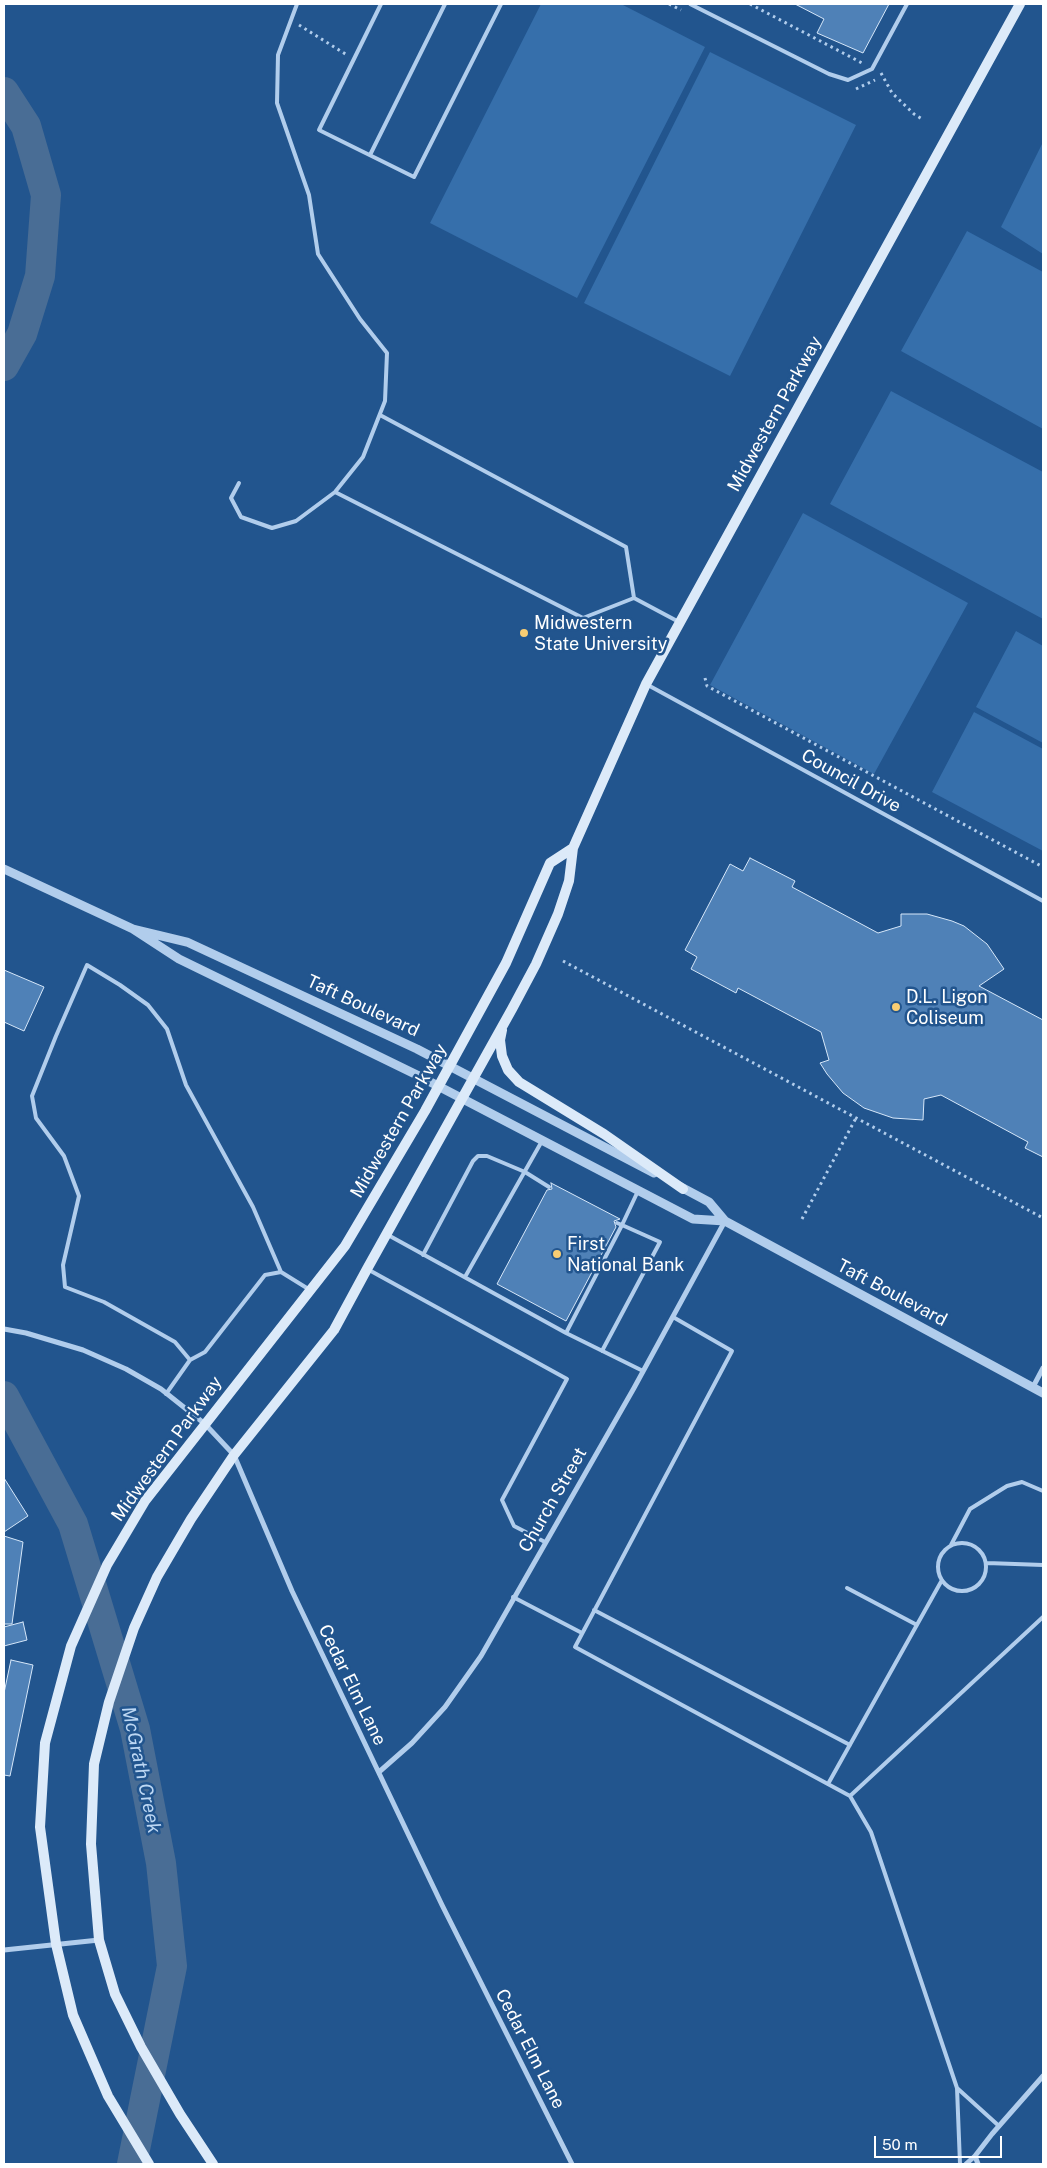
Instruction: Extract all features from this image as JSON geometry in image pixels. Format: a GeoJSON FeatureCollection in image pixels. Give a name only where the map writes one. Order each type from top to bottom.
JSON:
{"type":"FeatureCollection","features":[{"type":"Feature","properties":{"kind":"main road","name":"Midwestern Parkway"},"geometry":{"type":"LineString","coordinates":[[213,2164],[180,2114],[141,2047],[114,1994],[99,1940],[91,1844],[94,1764],[110,1702],[134,1628],[157,1577],[191,1519],[234,1455],[334,1330],[366,1269],[504,1024],[536,964],[558,914],[569,881],[573,848],[646,684],[1020,4]]}},
{"type":"Feature","properties":{"kind":"main road","name":"Midwestern Parkway"},"geometry":{"type":"LineString","coordinates":[[149,2164],[114,2106],[73,2015],[56,1944],[40,1827],[45,1743],[72,1646],[107,1565],[145,1501],[345,1246],[439,1086],[506,963],[550,863],[573,848]]}},
{"type":"Feature","properties":{"kind":"main road"},"geometry":{"type":"LineString","coordinates":[[504,1024],[500,1040],[502,1056],[508,1070],[519,1082],[604,1134],[683,1189]]}},
{"type":"Feature","properties":{"kind":"street","name":"Taft Boulevard"},"geometry":{"type":"LineString","coordinates":[[4,869],[133,929],[179,958],[439,1086],[693,1219],[725,1222],[1043,1393]]}},
{"type":"Feature","properties":{"kind":"street","name":"Taft Boulevard"},"geometry":{"type":"LineString","coordinates":[[133,929],[187,942],[450,1066],[709,1202],[725,1222]]}},
{"type":"Feature","properties":{"kind":"street","name":"Church Street"},"geometry":{"type":"LineString","coordinates":[[379,1772],[412,1743],[445,1707],[481,1656],[643,1371],[725,1222]]}},
{"type":"Feature","properties":{"kind":"street","name":"Cedar Elm Lane"},"geometry":{"type":"LineString","coordinates":[[5,1329],[26,1333],[83,1350],[126,1369],[166,1394],[205,1424],[234,1455],[292,1591],[442,1905],[572,2164]]}},
{"type":"Feature","properties":{"kind":"street"},"geometry":{"type":"LineString","coordinates":[[1033,1388],[1043,1368]]}},
{"type":"Feature","properties":{"kind":"street"},"geometry":{"type":"LineString","coordinates":[[4,1950],[99,1940]]}},
{"type":"Feature","properties":{"kind":"street"},"geometry":{"type":"LineString","coordinates":[[966,2164],[975,2156],[1043,2076]]}},
{"type":"Feature","properties":{"kind":"street"},"geometry":{"type":"LineString","coordinates":[[975,2156],[978,2164]]}},
{"type":"Feature","properties":{"kind":"lane"},"geometry":{"type":"LineString","coordinates":[[239,483],[231,498],[241,517],[272,528],[296,521],[335,492],[362,457],[385,401],[387,353],[360,319],[318,254],[309,195],[278,103],[278,55],[297,4]]}},
{"type":"Feature","properties":{"kind":"lane"},"geometry":{"type":"LineString","coordinates":[[381,4],[319,130],[414,177],[502,4]]}},
{"type":"Feature","properties":{"kind":"lane"},"geometry":{"type":"LineString","coordinates":[[370,155],[445,4]]}},
{"type":"Feature","properties":{"kind":"lane"},"geometry":{"type":"LineString","coordinates":[[690,4],[828,74],[848,80],[872,68],[907,4]]}},
{"type":"Feature","properties":{"kind":"lane"},"geometry":{"type":"LineString","coordinates":[[380,415],[626,547],[634,598]]}},
{"type":"Feature","properties":{"kind":"lane"},"geometry":{"type":"LineString","coordinates":[[335,492],[583,618],[634,598],[679,622]]}},
{"type":"Feature","properties":{"kind":"lane","name":"Council Drive"},"geometry":{"type":"LineString","coordinates":[[646,684],[1043,901]]}},
{"type":"Feature","properties":{"kind":"lane"},"geometry":{"type":"LineString","coordinates":[[190,1360],[175,1342],[104,1302],[65,1287],[63,1265],[79,1196],[64,1156],[36,1118],[32,1096],[87,965],[148,1005],[167,1029],[186,1085],[253,1207],[281,1272],[310,1290]]}},
{"type":"Feature","properties":{"kind":"lane"},"geometry":{"type":"LineString","coordinates":[[465,1277],[542,1141]]}},
{"type":"Feature","properties":{"kind":"lane"},"geometry":{"type":"LineString","coordinates":[[423,1255],[473,1161],[478,1156],[487,1156],[525,1172],[548,1187]]}},
{"type":"Feature","properties":{"kind":"lane"},"geometry":{"type":"LineString","coordinates":[[566,1333],[638,1191]]}},
{"type":"Feature","properties":{"kind":"lane"},"geometry":{"type":"LineString","coordinates":[[602,1351],[660,1242],[620,1224]]}},
{"type":"Feature","properties":{"kind":"lane"},"geometry":{"type":"LineString","coordinates":[[386,1234],[566,1333],[643,1371]]}},
{"type":"Feature","properties":{"kind":"lane"},"geometry":{"type":"LineString","coordinates":[[366,1269],[567,1379],[502,1500],[514,1526],[545,1542]]}},
{"type":"Feature","properties":{"kind":"lane"},"geometry":{"type":"LineString","coordinates":[[166,1394],[190,1360],[205,1352],[265,1275],[281,1272]]}},
{"type":"Feature","properties":{"kind":"lane"},"geometry":{"type":"LineString","coordinates":[[672,1317],[732,1351],[575,1647],[850,1796],[871,1832],[958,2088],[960,2164]]}},
{"type":"Feature","properties":{"kind":"lane"},"geometry":{"type":"LineString","coordinates":[[951,1545],[966,1542],[974,1545],[980,1549],[987,1563],[984,1578],[972,1589],[955,1590],[942,1580],[938,1564],[940,1556],[951,1545],[970,1509],[1007,1486],[1022,1482],[1043,1491]]}},
{"type":"Feature","properties":{"kind":"lane"},"geometry":{"type":"LineString","coordinates":[[987,1563],[1043,1565]]}},
{"type":"Feature","properties":{"kind":"lane"},"geometry":{"type":"LineString","coordinates":[[828,1784],[942,1580]]}},
{"type":"Feature","properties":{"kind":"lane"},"geometry":{"type":"LineString","coordinates":[[847,1588],[917,1625]]}},
{"type":"Feature","properties":{"kind":"lane"},"geometry":{"type":"LineString","coordinates":[[513,1597],[582,1633]]}},
{"type":"Feature","properties":{"kind":"lane"},"geometry":{"type":"LineString","coordinates":[[594,1610],[850,1745]]}},
{"type":"Feature","properties":{"kind":"lane"},"geometry":{"type":"LineString","coordinates":[[850,1796],[1043,1617]]}},
{"type":"Feature","properties":{"kind":"lane"},"geometry":{"type":"LineString","coordinates":[[958,2088],[999,2126]]}},
{"type":"Feature","properties":{"kind":"path"},"geometry":{"type":"LineString","coordinates":[[750,4],[882,74],[892,93],[902,104],[922,119]]}},
{"type":"Feature","properties":{"kind":"path"},"geometry":{"type":"LineString","coordinates":[[291,20],[354,60]]}},
{"type":"Feature","properties":{"kind":"path"},"geometry":{"type":"LineString","coordinates":[[705,678],[707,686],[1043,867]]}},
{"type":"Feature","properties":{"kind":"path"},"geometry":{"type":"LineString","coordinates":[[563,961],[1043,1218]]}},
{"type":"Feature","properties":{"kind":"path"},"geometry":{"type":"LineString","coordinates":[[802,1219],[856,1118]]}},
{"type":"Feature","properties":{"kind":"shaded area"},"geometry":{"type":"Polygon","coordinates":[[[541,4],[621,4],[705,47],[577,298],[430,223],[541,4]]]}},
{"type":"Feature","properties":{"kind":"shaded area"},"geometry":{"type":"Polygon","coordinates":[[[710,52],[856,125],[730,376],[584,303],[710,52]]]}},
{"type":"Feature","properties":{"kind":"shaded area"},"geometry":{"type":"Polygon","coordinates":[[[1043,142],[1043,254],[1001,227],[1043,142]]]}},
{"type":"Feature","properties":{"kind":"shaded area"},"geometry":{"type":"Polygon","coordinates":[[[967,231],[1043,272],[1043,429],[901,351],[967,231]]]}},
{"type":"Feature","properties":{"kind":"shaded area"},"geometry":{"type":"Polygon","coordinates":[[[891,391],[1043,472],[1043,619],[830,504],[891,391]]]}},
{"type":"Feature","properties":{"kind":"shaded area"},"geometry":{"type":"Polygon","coordinates":[[[803,513],[968,603],[874,774],[710,685],[803,513]]]}},
{"type":"Feature","properties":{"kind":"shaded area"},"geometry":{"type":"Polygon","coordinates":[[[1016,631],[1043,646],[1043,743],[976,707],[1016,631]]]}},
{"type":"Feature","properties":{"kind":"shaded area"},"geometry":{"type":"Polygon","coordinates":[[[974,712],[1043,749],[1043,851],[932,792],[974,712]]]}},
{"type":"Feature","properties":{"kind":"building"},"geometry":{"type":"Polygon","coordinates":[[[795,4],[889,4],[863,53],[817,33],[824,19],[795,4]]]}},
{"type":"Feature","properties":{"kind":"building","name":"D.L. Ligon Coliseum"},"geometry":{"type":"Polygon","coordinates":[[[750,858],[795,881],[792,887],[878,933],[901,926],[901,914],[927,914],[964,926],[987,944],[1004,969],[979,986],[1043,1020],[1043,1157],[1025,1148],[1028,1142],[941,1095],[924,1099],[923,1120],[893,1118],[864,1108],[843,1093],[820,1063],[829,1060],[821,1032],[738,988],[736,993],[691,969],[697,957],[685,950],[730,864],[743,871],[750,858]]]}},
{"type":"Feature","properties":{"kind":"building"},"geometry":{"type":"Polygon","coordinates":[[[4,970],[44,987],[24,1031],[4,1022],[4,970]]]}},
{"type":"Feature","properties":{"kind":"building","name":"First National Bank"},"geometry":{"type":"Polygon","coordinates":[[[551,1183],[620,1219],[614,1221],[616,1227],[566,1321],[497,1284],[547,1190],[552,1189],[551,1183]]]}},
{"type":"Feature","properties":{"kind":"building"},"geometry":{"type":"Polygon","coordinates":[[[4,1478],[28,1516],[4,1532],[4,1478]]]}},
{"type":"Feature","properties":{"kind":"building"},"geometry":{"type":"Polygon","coordinates":[[[4,1536],[23,1542],[12,1624],[4,1624],[4,1536]]]}},
{"type":"Feature","properties":{"kind":"building"},"geometry":{"type":"Polygon","coordinates":[[[23,1622],[27,1640],[4,1646],[4,1627],[23,1622]]]}},
{"type":"Feature","properties":{"kind":"building"},"geometry":{"type":"Polygon","coordinates":[[[11,1660],[33,1665],[10,1776],[4,1775],[4,1693],[11,1660]]]}},
{"type":"Feature","properties":{"kind":"waterway","name":"McGrath Creek"},"geometry":{"type":"LineString","coordinates":[[4,92],[26,126],[46,195],[40,276],[22,334],[4,366]]}},
{"type":"Feature","properties":{"kind":"waterway","name":"McGrath Creek"},"geometry":{"type":"LineString","coordinates":[[4,1396],[73,1524],[135,1729],[161,1863],[172,1966],[132,2164]]}},
{"type":"Feature","properties":{"kind":"place","name":"Midwestern State University"},"geometry":{"type":"Point","coordinates":[524,633]}},
{"type":"Feature","properties":{"kind":"place","name":"D.L. Ligon Coliseum"},"geometry":{"type":"Point","coordinates":[896,1007]}},
{"type":"Feature","properties":{"kind":"place","name":"First National Bank"},"geometry":{"type":"Point","coordinates":[557,1254]}}]}
